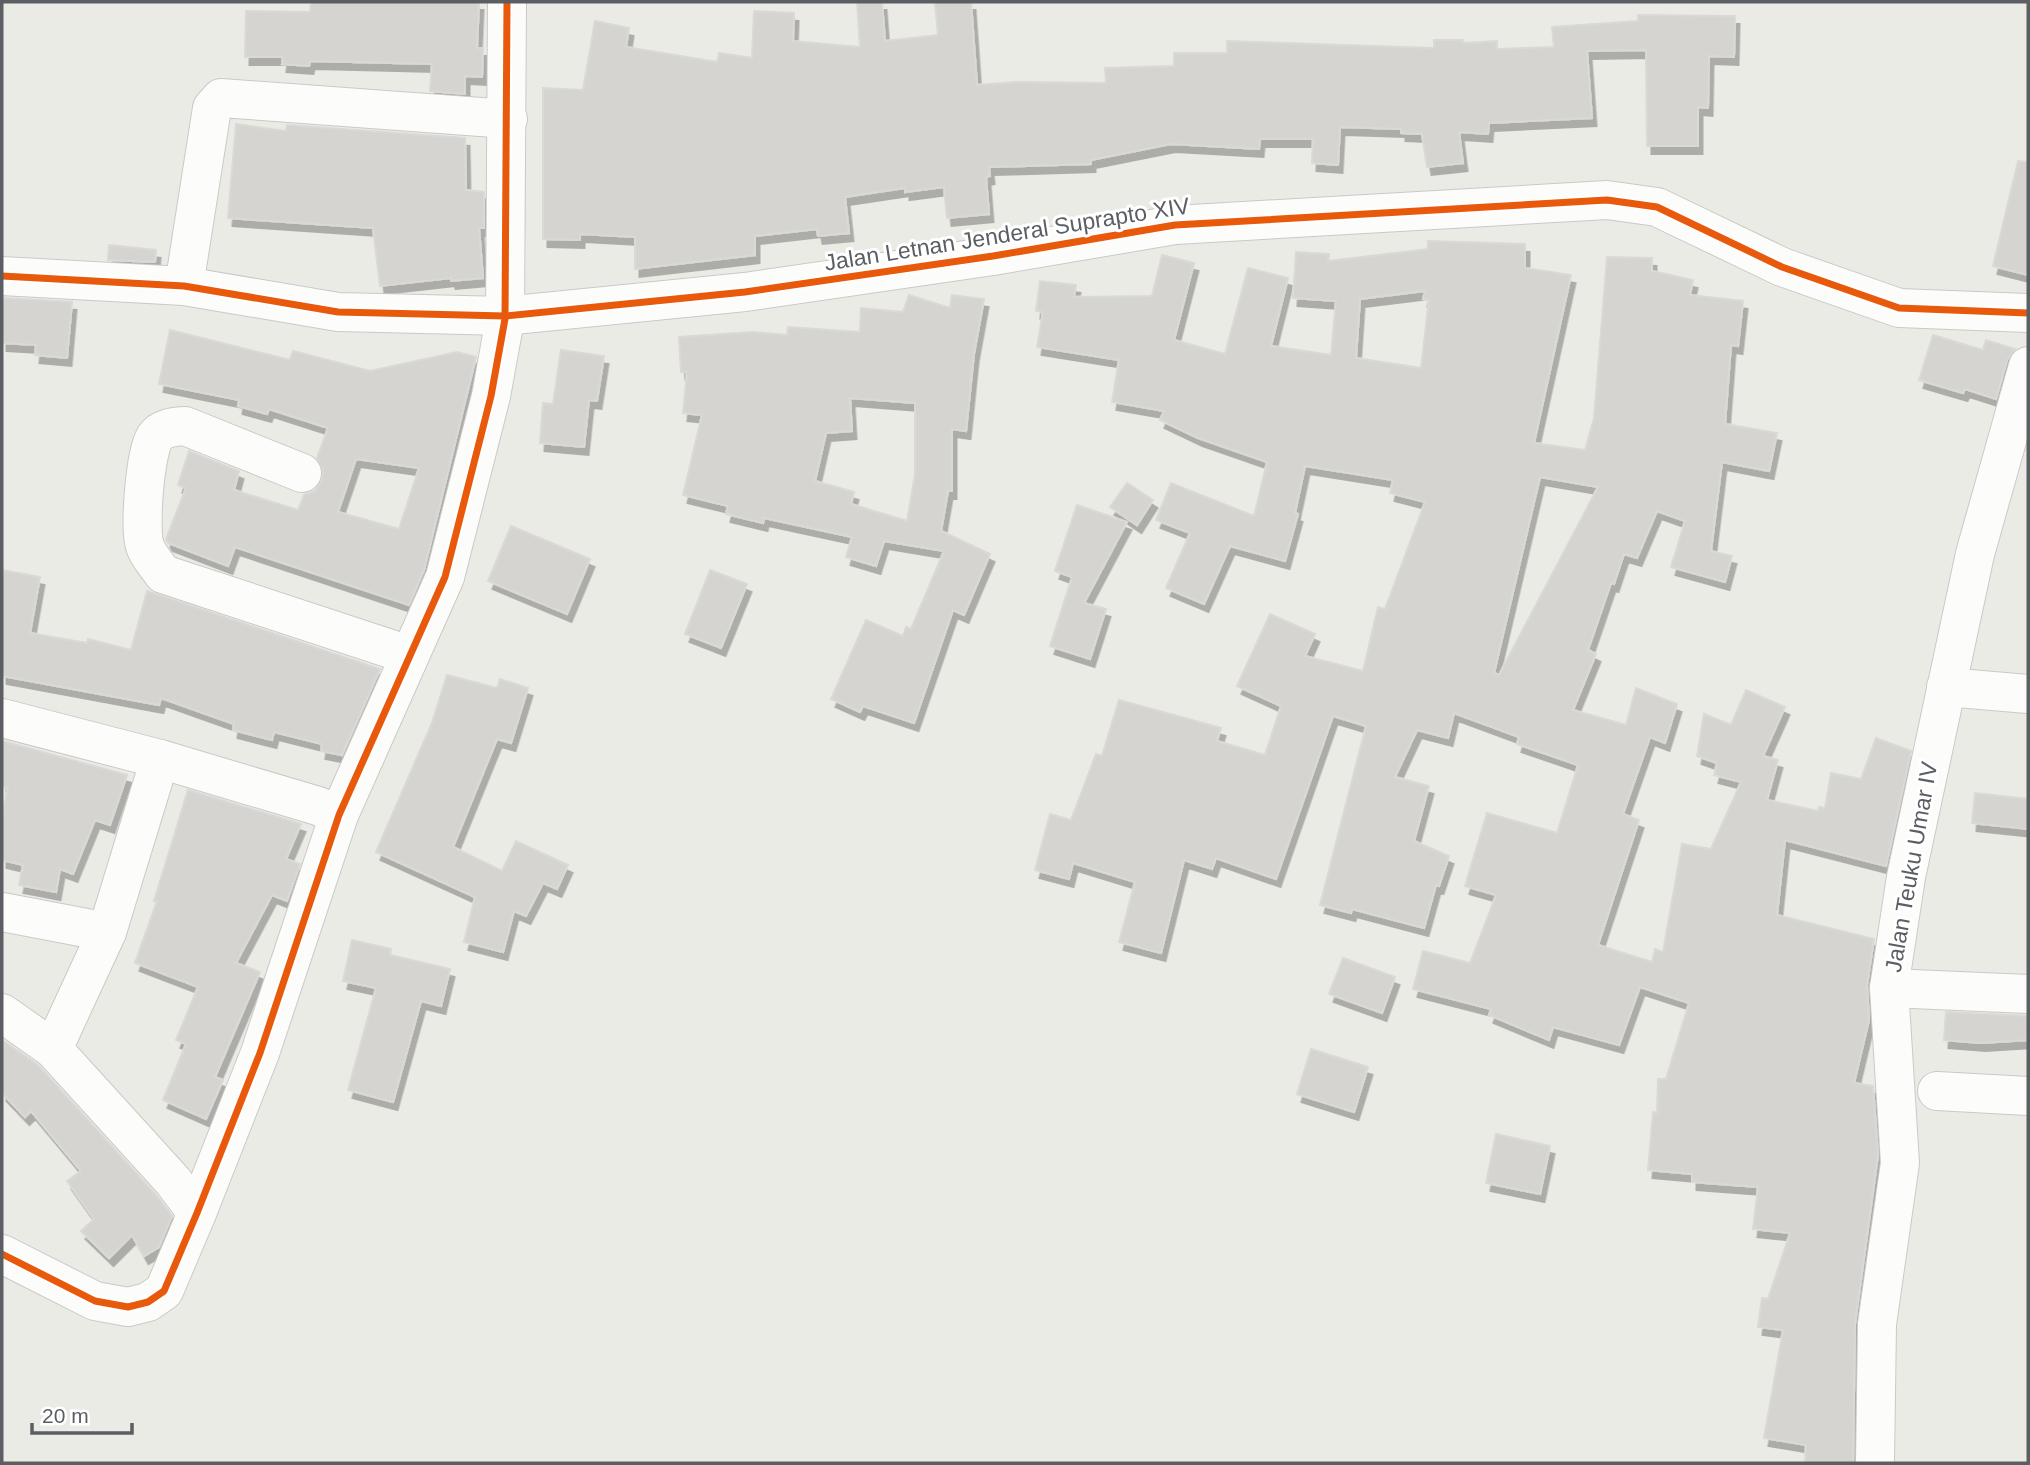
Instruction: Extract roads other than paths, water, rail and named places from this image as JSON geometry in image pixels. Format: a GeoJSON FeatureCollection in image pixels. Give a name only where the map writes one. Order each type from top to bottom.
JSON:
{"type":"FeatureCollection","features":[{"type":"Feature","properties":{"kind":"street"},"geometry":{"type":"LineString","coordinates":[[2,1254],[95,1301],[128,1307],[148,1302],[164,1291],[197,1213],[260,1053],[339,816],[445,577],[491,396],[505,316],[507,2]]}},
{"type":"Feature","properties":{"kind":"street"},"geometry":{"type":"LineString","coordinates":[[184,286],[212,108],[221,98],[508,119]]}},
{"type":"Feature","properties":{"kind":"street","name":"Jalan Letnan Jenderal Suprapto XIV"},"geometry":{"type":"LineString","coordinates":[[2,276],[184,286],[338,312],[505,316],[745,292],[993,256],[1175,225],[1608,200],[1657,207],[1782,267],[1899,308],[2028,313]]}},
{"type":"Feature","properties":{"kind":"street","name":"Jalan Teuku Umar IV"},"geometry":{"type":"LineString","coordinates":[[1875,1463],[1878,1324],[1899,1163],[1889,988],[1906,877],[1975,554],[2028,366]]}},
{"type":"Feature","properties":{"kind":"street"},"geometry":{"type":"LineString","coordinates":[[302,473],[185,426],[168,428],[155,437],[149,459],[143,509],[145,546],[163,574],[409,655]]}},
{"type":"Feature","properties":{"kind":"street"},"geometry":{"type":"LineString","coordinates":[[1946,687],[2028,694]]}},
{"type":"Feature","properties":{"kind":"street"},"geometry":{"type":"LineString","coordinates":[[2,718],[160,758],[318,806],[339,816]]}},
{"type":"Feature","properties":{"kind":"street"},"geometry":{"type":"LineString","coordinates":[[53,1049],[107,932],[160,758]]}},
{"type":"Feature","properties":{"kind":"street"},"geometry":{"type":"LineString","coordinates":[[2,912],[107,932]]}},
{"type":"Feature","properties":{"kind":"street"},"geometry":{"type":"LineString","coordinates":[[1889,988],[2028,994]]}},
{"type":"Feature","properties":{"kind":"street"},"geometry":{"type":"LineString","coordinates":[[2,1013],[53,1049],[173,1181],[197,1213]]}},
{"type":"Feature","properties":{"kind":"street"},"geometry":{"type":"LineString","coordinates":[[1937,1091],[2028,1096]]}}]}
